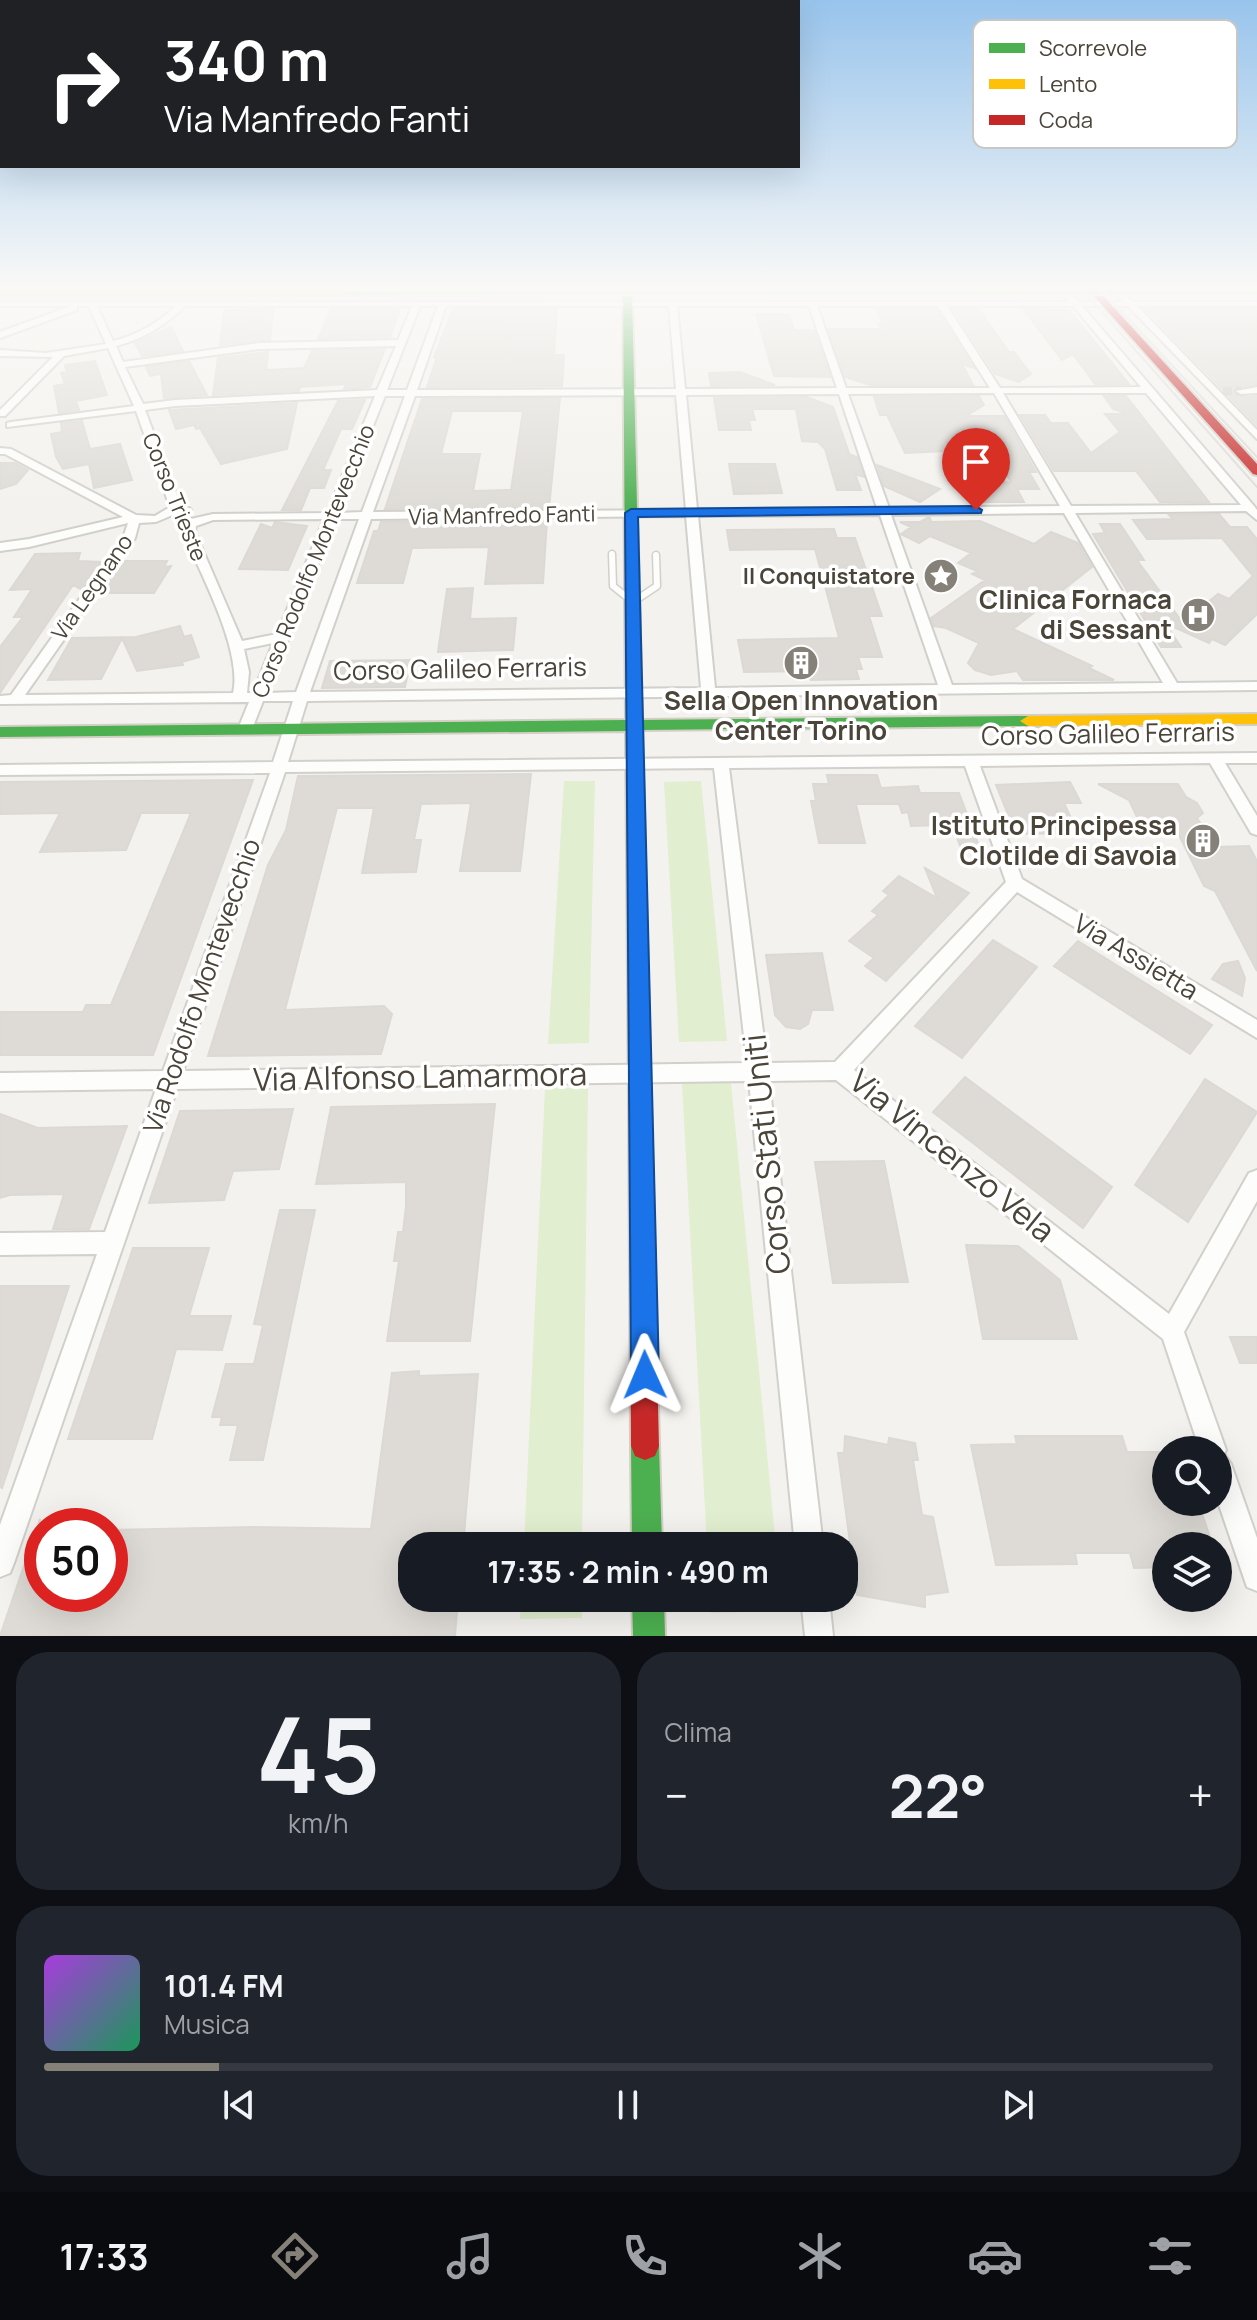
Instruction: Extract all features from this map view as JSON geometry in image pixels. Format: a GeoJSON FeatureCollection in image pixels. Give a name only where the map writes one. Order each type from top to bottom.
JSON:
{"type":"FeatureCollection","features":[{"type":"Feature","properties":{"kind":"main road"},"geometry":{"type":"LineString","coordinates":[[628,362],[647,1532]]}},
{"type":"Feature","properties":{"kind":"main road"},"geometry":{"type":"LineString","coordinates":[[1166,362],[1257,471]]}},
{"type":"Feature","properties":{"kind":"main road","name":"Corso Galileo Ferraris"},"geometry":{"type":"LineString","coordinates":[[0,732],[1257,719]]}},
{"type":"Feature","properties":{"kind":"main road"},"geometry":{"type":"LineString","coordinates":[[648,1612],[649,1636]]}},
{"type":"Feature","properties":{"kind":"street"},"geometry":{"type":"LineString","coordinates":[[53,362],[1,414],[10,429],[175,403],[410,392],[1147,390]]}},
{"type":"Feature","properties":{"kind":"street"},"geometry":{"type":"LineString","coordinates":[[120,365],[135,362]]}},
{"type":"Feature","properties":{"kind":"street","name":"Corso Rodolfo Montevecchio"},"geometry":{"type":"LineString","coordinates":[[245,729],[393,362]]}},
{"type":"Feature","properties":{"kind":"street","name":"Corso Rodolfo Montevecchio"},"geometry":{"type":"LineString","coordinates":[[291,728],[421,362]]}},
{"type":"Feature","properties":{"kind":"street"},"geometry":{"type":"LineString","coordinates":[[678,362],[708,692]]}},
{"type":"Feature","properties":{"kind":"street"},"geometry":{"type":"LineString","coordinates":[[832,362],[946,689]]}},
{"type":"Feature","properties":{"kind":"street"},"geometry":{"type":"LineString","coordinates":[[978,362],[1173,687]]}},
{"type":"Feature","properties":{"kind":"street"},"geometry":{"type":"LineString","coordinates":[[1124,362],[1253,512]]}},
{"type":"Feature","properties":{"kind":"street"},"geometry":{"type":"LineString","coordinates":[[1186,362],[1218,391],[1257,436]]}},
{"type":"Feature","properties":{"kind":"street","name":"Corso Trieste"},"geometry":{"type":"LineString","coordinates":[[120,365],[176,508],[190,525],[189,532],[237,646],[242,663],[242,686],[238,698]]}},
{"type":"Feature","properties":{"kind":"street"},"geometry":{"type":"LineString","coordinates":[[1241,391],[1257,390]]}},
{"type":"Feature","properties":{"kind":"street","name":"Via Legnano"},"geometry":{"type":"LineString","coordinates":[[0,451],[7,451],[133,518],[134,527],[7,700]]}},
{"type":"Feature","properties":{"kind":"street"},"geometry":{"type":"LineString","coordinates":[[0,547],[133,518],[146,521],[159,518],[176,508],[213,517]]}},
{"type":"Feature","properties":{"kind":"street","name":"Via Manfredo Fanti"},"geometry":{"type":"LineString","coordinates":[[213,517],[1068,510],[1253,512]]}},
{"type":"Feature","properties":{"kind":"street"},"geometry":{"type":"LineString","coordinates":[[190,525],[196,520],[213,517]]}},
{"type":"Feature","properties":{"kind":"street"},"geometry":{"type":"LineString","coordinates":[[237,646],[282,637]]}},
{"type":"Feature","properties":{"kind":"street","name":"Corso Galileo Ferraris"},"geometry":{"type":"LineString","coordinates":[[7,700],[1257,686]]}},
{"type":"Feature","properties":{"kind":"street","name":"Via Rodolfo Montevecchio"},"geometry":{"type":"LineString","coordinates":[[0,1563],[291,728]]}},
{"type":"Feature","properties":{"kind":"street","name":"Corso Galileo Ferraris"},"geometry":{"type":"LineString","coordinates":[[0,770],[1257,758]]}},
{"type":"Feature","properties":{"kind":"street"},"geometry":{"type":"LineString","coordinates":[[1215,759],[1257,829]]}},
{"type":"Feature","properties":{"kind":"street"},"geometry":{"type":"LineString","coordinates":[[971,761],[1015,883]]}},
{"type":"Feature","properties":{"kind":"street","name":"Corso Stati Uniti"},"geometry":{"type":"LineString","coordinates":[[721,763],[807,1532]]}},
{"type":"Feature","properties":{"kind":"street","name":"Via Assietta"},"geometry":{"type":"LineString","coordinates":[[1015,883],[1257,1030]]}},
{"type":"Feature","properties":{"kind":"street","name":"Via Vincenzo Vela"},"geometry":{"type":"LineString","coordinates":[[1015,883],[840,1071],[1172,1331]]}},
{"type":"Feature","properties":{"kind":"street","name":"Via Alfonso Lamarmora"},"geometry":{"type":"LineString","coordinates":[[0,1082],[840,1071]]}},
{"type":"Feature","properties":{"kind":"street"},"geometry":{"type":"LineString","coordinates":[[1208,1436],[1172,1331],[1257,1180]]}},
{"type":"Feature","properties":{"kind":"street"},"geometry":{"type":"LineString","coordinates":[[0,1244],[111,1243]]}},
{"type":"Feature","properties":{"kind":"street"},"geometry":{"type":"LineString","coordinates":[[1232,1505],[1257,1577]]}},
{"type":"Feature","properties":{"kind":"street"},"geometry":{"type":"LineString","coordinates":[[816,1612],[819,1636]]}},
{"type":"Feature","properties":{"kind":"lane"},"geometry":{"type":"LineString","coordinates":[[612,554],[613,586],[633,602],[657,586],[656,555]]}},
{"type":"Feature","properties":{"kind":"green space"},"geometry":{"type":"Polygon","coordinates":[[[564,781],[595,781],[589,1043],[548,1044],[564,781]]]}},
{"type":"Feature","properties":{"kind":"green space"},"geometry":{"type":"Polygon","coordinates":[[[701,781],[727,1041],[679,1042],[664,782],[701,781]]]}},
{"type":"Feature","properties":{"kind":"green space"},"geometry":{"type":"Polygon","coordinates":[[[682,1083],[731,1083],[775,1532],[706,1532],[682,1083]]]}},
{"type":"Feature","properties":{"kind":"green space"},"geometry":{"type":"Polygon","coordinates":[[[545,1088],[588,1088],[582,1532],[525,1532],[545,1088]]]}},
{"type":"Feature","properties":{"kind":"green space"},"geometry":{"type":"Polygon","coordinates":[[[520,1612],[582,1612],[582,1618],[520,1619],[520,1612]]]}},
{"type":"Feature","properties":{"kind":"building"},"geometry":{"type":"Polygon","coordinates":[[[95,362],[107,395],[76,401],[79,410],[59,413],[54,386],[65,384],[61,373],[67,372],[65,365],[95,362]]]}},
{"type":"Feature","properties":{"kind":"building"},"geometry":{"type":"Polygon","coordinates":[[[190,362],[207,395],[164,398],[161,374],[150,376],[146,367],[190,362]]]}},
{"type":"Feature","properties":{"kind":"building"},"geometry":{"type":"Polygon","coordinates":[[[217,362],[267,362],[266,370],[304,368],[307,362],[380,362],[370,387],[344,389],[346,384],[300,387],[299,391],[213,395],[217,362]]]}},
{"type":"Feature","properties":{"kind":"building"},"geometry":{"type":"Polygon","coordinates":[[[435,362],[564,362],[562,386],[427,387],[435,362]]]}},
{"type":"Feature","properties":{"kind":"building"},"geometry":{"type":"Polygon","coordinates":[[[770,362],[825,362],[830,377],[774,376],[770,362]]]}},
{"type":"Feature","properties":{"kind":"building"},"geometry":{"type":"Polygon","coordinates":[[[840,362],[970,362],[974,368],[962,364],[973,385],[870,385],[845,377],[840,362]]]}},
{"type":"Feature","properties":{"kind":"building"},"geometry":{"type":"Polygon","coordinates":[[[987,362],[1022,362],[1031,374],[1019,382],[995,374],[987,362]]]}},
{"type":"Feature","properties":{"kind":"building"},"geometry":{"type":"Polygon","coordinates":[[[1079,362],[1111,362],[1129,384],[1095,384],[1079,362]]]}},
{"type":"Feature","properties":{"kind":"building"},"geometry":{"type":"Polygon","coordinates":[[[1197,362],[1257,362],[1257,384],[1235,388],[1233,392],[1241,397],[1257,396],[1257,425],[1197,362]]]}},
{"type":"Feature","properties":{"kind":"building"},"geometry":{"type":"Polygon","coordinates":[[[740,372],[775,385],[711,386],[709,373],[740,372]]]}},
{"type":"Feature","properties":{"kind":"building"},"geometry":{"type":"Polygon","coordinates":[[[979,396],[984,405],[966,416],[1004,416],[1036,472],[1029,472],[1039,489],[1017,489],[1024,502],[975,502],[965,483],[1011,482],[991,449],[905,453],[887,415],[880,415],[874,397],[979,396]]]}},
{"type":"Feature","properties":{"kind":"building"},"geometry":{"type":"Polygon","coordinates":[[[1104,396],[1126,396],[1209,502],[1160,502],[1136,471],[1054,471],[1020,415],[1045,415],[1051,423],[1068,423],[1091,453],[1120,432],[1105,414],[1128,414],[1113,409],[1104,396]]]}},
{"type":"Feature","properties":{"kind":"building"},"geometry":{"type":"Polygon","coordinates":[[[807,397],[833,407],[849,453],[846,453],[857,457],[864,477],[855,474],[861,490],[837,490],[825,449],[818,442],[802,441],[796,409],[752,409],[755,420],[749,420],[751,430],[719,430],[714,398],[807,397]]]}},
{"type":"Feature","properties":{"kind":"building"},"geometry":{"type":"Polygon","coordinates":[[[560,398],[549,508],[385,509],[422,399],[560,398]],[[452,411],[441,454],[480,454],[473,491],[511,490],[523,411],[452,411]]]}},
{"type":"Feature","properties":{"kind":"building"},"geometry":{"type":"Polygon","coordinates":[[[365,400],[352,429],[341,429],[323,470],[331,470],[324,488],[310,488],[301,510],[282,510],[338,401],[365,400]]]}},
{"type":"Feature","properties":{"kind":"building"},"geometry":{"type":"Polygon","coordinates":[[[297,403],[287,449],[221,464],[200,428],[196,429],[194,425],[176,429],[169,410],[297,403]]]}},
{"type":"Feature","properties":{"kind":"building"},"geometry":{"type":"Polygon","coordinates":[[[82,421],[90,449],[120,444],[132,480],[94,488],[89,464],[63,469],[56,457],[51,434],[62,432],[61,423],[82,421]]]}},
{"type":"Feature","properties":{"kind":"building"},"geometry":{"type":"Polygon","coordinates":[[[0,463],[15,463],[28,470],[16,484],[0,489],[0,463]]]}},
{"type":"Feature","properties":{"kind":"building"},"geometry":{"type":"Polygon","coordinates":[[[729,464],[775,464],[782,493],[734,494],[729,464]]]}},
{"type":"Feature","properties":{"kind":"building"},"geometry":{"type":"Polygon","coordinates":[[[877,465],[940,489],[920,502],[884,486],[877,465]]]}},
{"type":"Feature","properties":{"kind":"building"},"geometry":{"type":"Polygon","coordinates":[[[1219,514],[1230,527],[1247,527],[1257,539],[1257,614],[1225,645],[1212,639],[1209,643],[1165,623],[1181,647],[1161,647],[1093,534],[1105,533],[1100,524],[1120,524],[1144,560],[1137,560],[1183,623],[1218,594],[1229,599],[1253,576],[1222,538],[1147,539],[1133,520],[1173,519],[1169,515],[1219,514]]]}},
{"type":"Feature","properties":{"kind":"building"},"geometry":{"type":"Polygon","coordinates":[[[927,518],[931,522],[980,521],[1034,544],[1051,532],[1078,543],[1092,567],[1013,629],[1092,666],[1089,668],[1114,680],[1023,680],[1017,671],[991,675],[975,670],[968,663],[979,643],[934,626],[931,618],[985,580],[972,574],[977,571],[958,563],[971,553],[930,536],[919,543],[901,534],[911,527],[900,522],[920,522],[927,518]]]}},
{"type":"Feature","properties":{"kind":"building"},"geometry":{"type":"Polygon","coordinates":[[[547,520],[543,583],[485,584],[489,547],[412,548],[403,583],[357,583],[374,531],[378,531],[381,522],[547,520]]]}},
{"type":"Feature","properties":{"kind":"building"},"geometry":{"type":"Polygon","coordinates":[[[275,522],[307,526],[288,570],[239,569],[261,524],[272,528],[275,522]]]}},
{"type":"Feature","properties":{"kind":"building"},"geometry":{"type":"Polygon","coordinates":[[[834,529],[837,538],[855,538],[882,616],[869,616],[882,657],[858,657],[862,669],[856,669],[859,679],[811,680],[808,671],[744,672],[738,640],[839,638],[815,549],[730,550],[727,530],[834,529]]]}},
{"type":"Feature","properties":{"kind":"building"},"geometry":{"type":"Polygon","coordinates":[[[80,553],[78,561],[102,562],[82,590],[73,585],[0,693],[0,647],[23,617],[14,617],[32,589],[10,590],[35,554],[80,553]]]}},
{"type":"Feature","properties":{"kind":"building"},"geometry":{"type":"Polygon","coordinates":[[[122,561],[167,561],[164,567],[171,566],[154,593],[100,593],[122,561]]]}},
{"type":"Feature","properties":{"kind":"building"},"geometry":{"type":"Polygon","coordinates":[[[473,588],[470,619],[516,618],[513,650],[438,652],[447,589],[473,588]]]}},
{"type":"Feature","properties":{"kind":"building"},"geometry":{"type":"Polygon","coordinates":[[[180,626],[184,637],[191,635],[199,657],[182,662],[183,665],[137,671],[122,638],[101,679],[48,680],[72,638],[136,637],[180,626]]]}},
{"type":"Feature","properties":{"kind":"building"},"geometry":{"type":"Polygon","coordinates":[[[411,660],[405,687],[322,688],[330,661],[411,660]]]}},
{"type":"Feature","properties":{"kind":"building"},"geometry":{"type":"Polygon","coordinates":[[[531,774],[520,871],[460,871],[471,803],[421,804],[414,840],[421,840],[416,872],[362,873],[374,808],[337,808],[285,1010],[384,1006],[392,1014],[381,1054],[208,1056],[268,865],[286,830],[298,776],[531,774]]]}},
{"type":"Feature","properties":{"kind":"building"},"geometry":{"type":"Polygon","coordinates":[[[827,775],[877,775],[881,788],[918,786],[920,793],[959,793],[981,851],[962,851],[956,835],[945,835],[942,825],[911,826],[908,812],[902,813],[899,804],[856,804],[865,843],[819,843],[811,801],[816,801],[813,784],[829,784],[827,775]]]}},
{"type":"Feature","properties":{"kind":"building"},"geometry":{"type":"Polygon","coordinates":[[[253,780],[153,1055],[0,1055],[0,1012],[83,1012],[86,1005],[111,1005],[191,813],[141,813],[126,850],[40,852],[60,813],[0,814],[0,782],[253,780]]]}},
{"type":"Feature","properties":{"kind":"building"},"geometry":{"type":"Polygon","coordinates":[[[1070,782],[1081,803],[1064,803],[1078,833],[1016,834],[996,785],[1070,782]]]}},
{"type":"Feature","properties":{"kind":"building","name":"Istituto Principessa Clotilde di Savoia"},"geometry":{"type":"Polygon","coordinates":[[[1098,784],[1178,784],[1186,797],[1197,803],[1203,813],[1197,818],[1215,847],[1249,846],[1257,861],[1257,971],[1215,891],[1204,886],[1179,835],[1146,835],[1131,827],[1139,821],[1129,800],[1098,784]]]}},
{"type":"Feature","properties":{"kind":"building"},"geometry":{"type":"Polygon","coordinates":[[[925,868],[969,893],[886,981],[865,966],[874,958],[849,941],[878,915],[872,911],[889,895],[883,891],[899,876],[937,898],[925,868]]]}},
{"type":"Feature","properties":{"kind":"building"},"geometry":{"type":"Polygon","coordinates":[[[993,940],[1037,967],[962,1058],[915,1026],[993,940]]]}},
{"type":"Feature","properties":{"kind":"building"},"geometry":{"type":"Polygon","coordinates":[[[1078,941],[1212,1025],[1190,1054],[1054,966],[1078,941]]]}},
{"type":"Feature","properties":{"kind":"building"},"geometry":{"type":"Polygon","coordinates":[[[822,953],[833,1010],[812,1010],[808,1024],[800,1029],[786,1027],[775,1015],[766,955],[822,953]]]}},
{"type":"Feature","properties":{"kind":"building"},"geometry":{"type":"Polygon","coordinates":[[[1238,961],[1245,978],[1242,996],[1212,979],[1223,964],[1238,961]]]}},
{"type":"Feature","properties":{"kind":"building"},"geometry":{"type":"Polygon","coordinates":[[[965,1077],[1112,1187],[1083,1228],[933,1112],[965,1077]]]}},
{"type":"Feature","properties":{"kind":"building"},"geometry":{"type":"Polygon","coordinates":[[[1205,1079],[1257,1112],[1188,1222],[1135,1185],[1205,1079]]]}},
{"type":"Feature","properties":{"kind":"building"},"geometry":{"type":"Polygon","coordinates":[[[495,1104],[470,1341],[387,1341],[399,1261],[394,1261],[398,1232],[403,1232],[406,1182],[316,1184],[331,1107],[495,1104]]]}},
{"type":"Feature","properties":{"kind":"building"},"geometry":{"type":"Polygon","coordinates":[[[293,1109],[279,1169],[233,1171],[224,1200],[149,1203],[180,1111],[293,1109]]]}},
{"type":"Feature","properties":{"kind":"building"},"geometry":{"type":"Polygon","coordinates":[[[0,1114],[38,1128],[127,1126],[89,1229],[53,1229],[64,1194],[0,1198],[0,1114]]]}},
{"type":"Feature","properties":{"kind":"building"},"geometry":{"type":"Polygon","coordinates":[[[884,1161],[908,1282],[833,1283],[815,1162],[884,1161]]]}},
{"type":"Feature","properties":{"kind":"building"},"geometry":{"type":"Polygon","coordinates":[[[280,1210],[315,1210],[263,1460],[230,1460],[238,1425],[220,1425],[222,1417],[212,1417],[226,1364],[254,1364],[263,1325],[254,1324],[280,1210]]]}},
{"type":"Feature","properties":{"kind":"building"},"geometry":{"type":"Polygon","coordinates":[[[966,1245],[1018,1246],[1060,1280],[1077,1339],[983,1339],[966,1245]]]}},
{"type":"Feature","properties":{"kind":"building"},"geometry":{"type":"Polygon","coordinates":[[[133,1248],[209,1248],[189,1316],[231,1316],[222,1350],[176,1349],[152,1439],[68,1439],[133,1248]]]}},
{"type":"Feature","properties":{"kind":"building"},"geometry":{"type":"Polygon","coordinates":[[[0,1286],[69,1286],[2,1488],[0,1487],[0,1286]]]}},
{"type":"Feature","properties":{"kind":"building"},"geometry":{"type":"Polygon","coordinates":[[[1230,1337],[1257,1337],[1257,1363],[1240,1363],[1230,1337]]]}},
{"type":"Feature","properties":{"kind":"building"},"geometry":{"type":"Polygon","coordinates":[[[419,1371],[419,1376],[478,1374],[464,1532],[398,1532],[398,1612],[457,1612],[455,1636],[0,1636],[24,1566],[24,1612],[128,1612],[128,1530],[371,1529],[392,1373],[419,1371]]]}},
{"type":"Feature","properties":{"kind":"building"},"geometry":{"type":"Polygon","coordinates":[[[845,1436],[888,1445],[889,1438],[915,1443],[918,1460],[913,1460],[922,1515],[933,1517],[948,1592],[925,1595],[925,1607],[858,1595],[858,1532],[849,1532],[838,1453],[844,1453],[845,1436]]]}},
{"type":"Feature","properties":{"kind":"building"},"geometry":{"type":"Polygon","coordinates":[[[1015,1436],[1122,1436],[1127,1452],[1152,1452],[1152,1516],[1203,1516],[1208,1532],[1152,1532],[1152,1567],[1134,1568],[1130,1553],[1075,1553],[1077,1564],[996,1565],[971,1445],[1017,1444],[1015,1436]]]}},
{"type":"Feature","properties":{"kind":"tunnel"},"geometry":{"type":"LineString","coordinates":[[1223,391],[1241,391]]}},
{"type":"Feature","properties":{"kind":"tram line"},"geometry":{"type":"LineString","coordinates":[[1146,362],[1257,487]]}},
{"type":"Feature","properties":{"kind":"tram line"},"geometry":{"type":"LineString","coordinates":[[1169,362],[1257,457]]}},
{"type":"Feature","properties":{"kind":"traffic: fast"},"geometry":{"type":"LineString","coordinates":[[628,362],[640,1106]]}},
{"type":"Feature","properties":{"kind":"traffic: fast"},"geometry":{"type":"LineString","coordinates":[[0,732],[1028,721]]}},
{"type":"Feature","properties":{"kind":"traffic: fast"},"geometry":{"type":"LineString","coordinates":[[645,1446],[647,1532]]}},
{"type":"Feature","properties":{"kind":"traffic: fast"},"geometry":{"type":"LineString","coordinates":[[648,1612],[649,1636]]}},
{"type":"Feature","properties":{"kind":"traffic: slow"},"geometry":{"type":"LineString","coordinates":[[1028,721],[1257,719]]}},
{"type":"Feature","properties":{"kind":"traffic: jam"},"geometry":{"type":"LineString","coordinates":[[1158,362],[1257,471]]}},
{"type":"Feature","properties":{"kind":"traffic: jam"},"geometry":{"type":"LineString","coordinates":[[640,1106],[645,1446]]}},
{"type":"Feature","properties":{"kind":"place","name":"Il Conquistatore"},"geometry":{"type":"Point","coordinates":[941,576]}},
{"type":"Feature","properties":{"kind":"place","name":"Clinica Fornaca di Sessant"},"geometry":{"type":"Point","coordinates":[1198,615]}},
{"type":"Feature","properties":{"kind":"place","name":"Sella Open Innovation Center Torino"},"geometry":{"type":"Point","coordinates":[801,663]}},
{"type":"Feature","properties":{"kind":"place","name":"Istituto Principessa Clotilde di Savoia"},"geometry":{"type":"Point","coordinates":[1203,841]}},
{"type":"Feature","properties":{"kind":"route"},"geometry":{"type":"LineString","coordinates":[[645,1375],[631,513],[976,510]]}}]}
